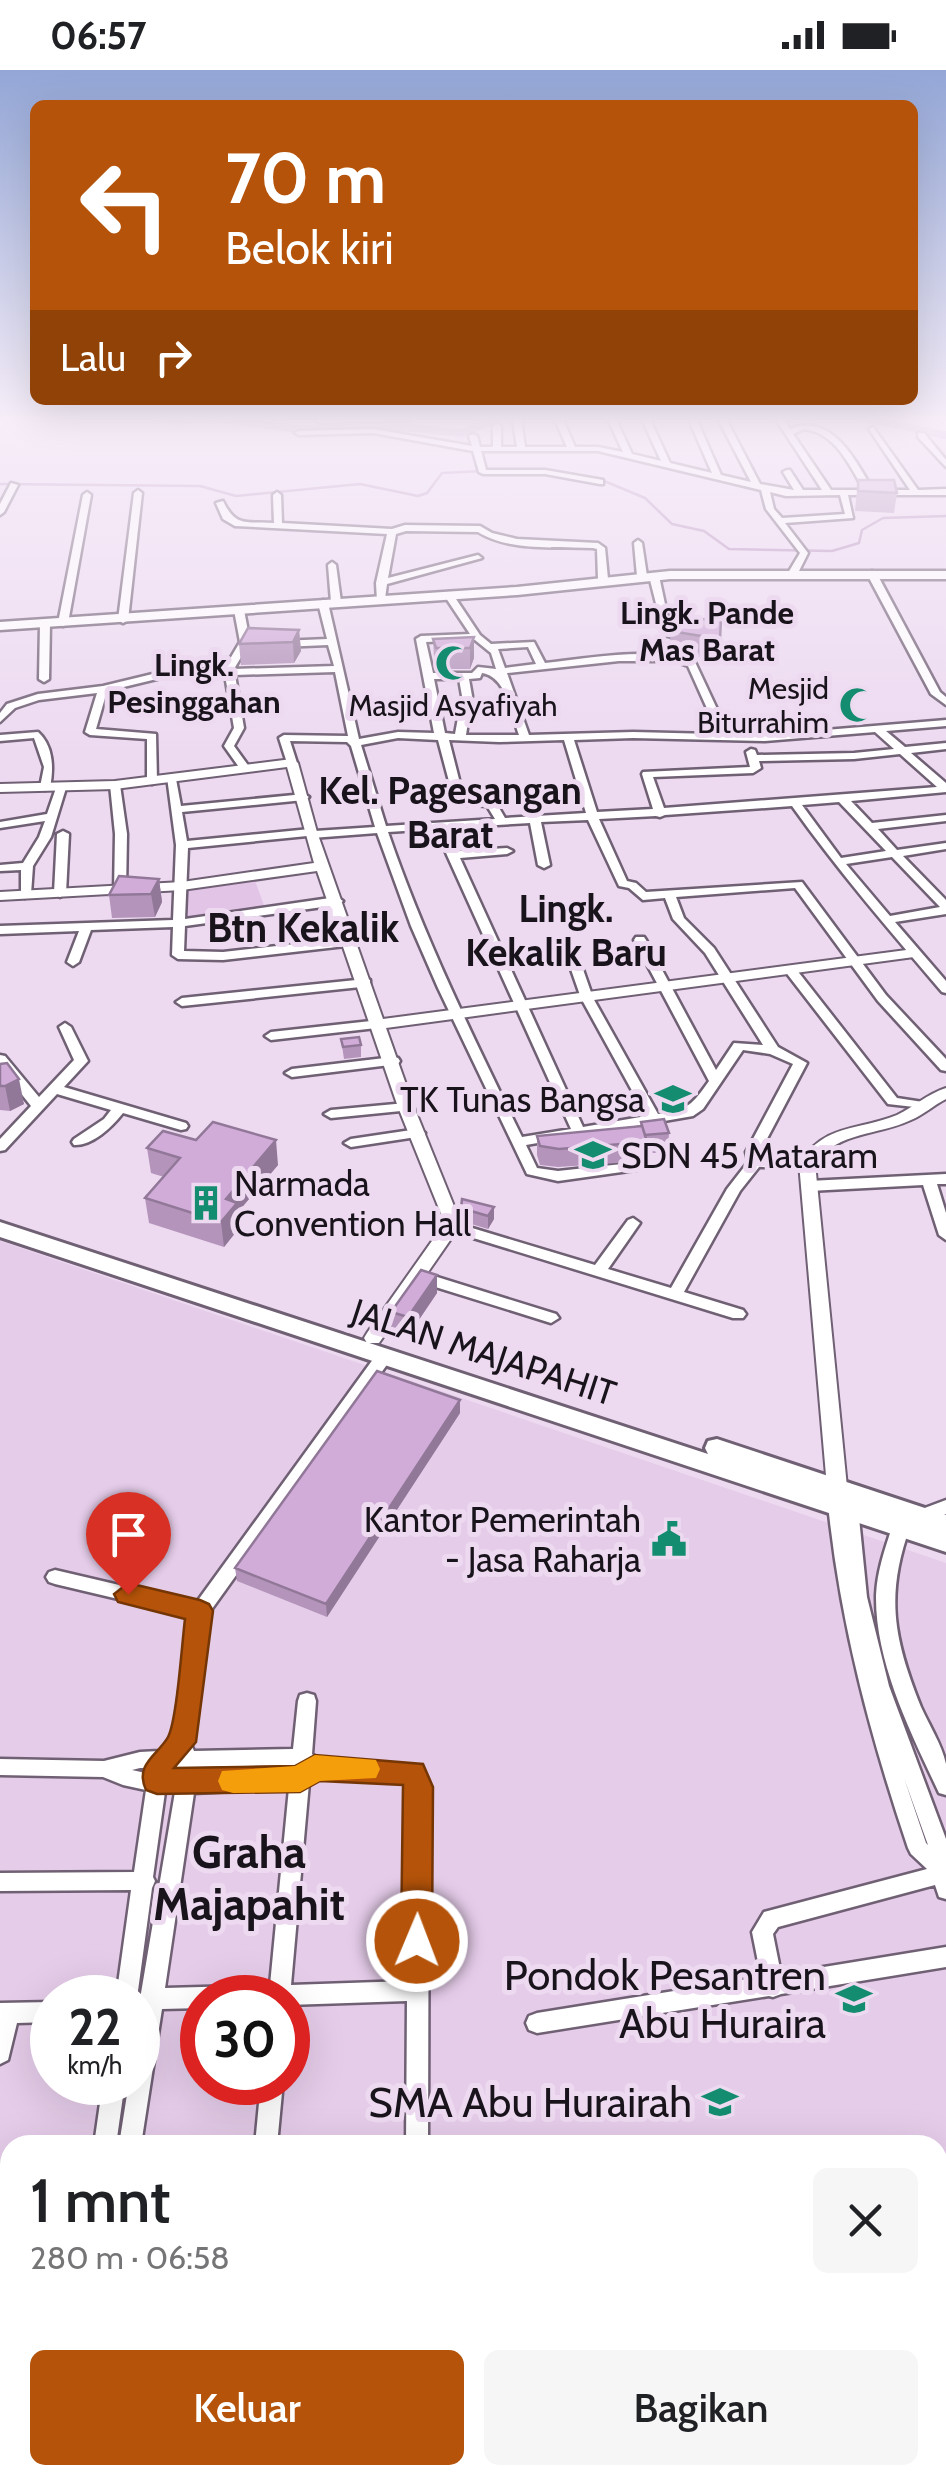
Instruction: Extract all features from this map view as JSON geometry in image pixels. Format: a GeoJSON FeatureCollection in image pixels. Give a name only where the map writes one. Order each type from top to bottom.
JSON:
{"type":"FeatureCollection","features":[{"type":"Feature","properties":{"kind":"main road"},"geometry":{"type":"LineString","coordinates":[[0,626],[124,620],[648,576],[946,575]]}},
{"type":"Feature","properties":{"kind":"main road","name":"JALAN MAJAPAHIT"},"geometry":{"type":"LineString","coordinates":[[0,1216],[15,1230],[911,1522],[946,1542]]}},
{"type":"Feature","properties":{"kind":"main road","name":"JALAN MAJAPAHIT"},"geometry":{"type":"LineString","coordinates":[[911,1522],[946,1525]]}},
{"type":"Feature","properties":{"kind":"street"},"geometry":{"type":"LineString","coordinates":[[63,623],[81,528]]}},
{"type":"Feature","properties":{"kind":"street"},"geometry":{"type":"LineString","coordinates":[[124,620],[134,528]]}},
{"type":"Feature","properties":{"kind":"street"},"geometry":{"type":"LineString","coordinates":[[310,528],[392,532],[405,528],[480,529],[489,536],[595,544],[601,548],[603,579]]}},
{"type":"Feature","properties":{"kind":"street"},"geometry":{"type":"LineString","coordinates":[[786,528],[803,552],[792,573]]}},
{"type":"Feature","properties":{"kind":"street"},"geometry":{"type":"LineString","coordinates":[[380,599],[392,532]]}},
{"type":"Feature","properties":{"kind":"street"},"geometry":{"type":"LineString","coordinates":[[638,543],[669,635]]}},
{"type":"Feature","properties":{"kind":"street"},"geometry":{"type":"LineString","coordinates":[[382,583],[478,558]]}},
{"type":"Feature","properties":{"kind":"street"},"geometry":{"type":"LineString","coordinates":[[332,565],[332,642],[351,741],[380,829],[459,1022],[518,1142],[538,1174],[631,1167]]}},
{"type":"Feature","properties":{"kind":"street"},"geometry":{"type":"LineString","coordinates":[[872,574],[936,694],[946,702]]}},
{"type":"Feature","properties":{"kind":"street"},"geometry":{"type":"LineString","coordinates":[[449,594],[504,674],[525,739]]}},
{"type":"Feature","properties":{"kind":"street"},"geometry":{"type":"LineString","coordinates":[[239,610],[245,642],[229,669],[239,717],[230,746],[245,768]]}},
{"type":"Feature","properties":{"kind":"street"},"geometry":{"type":"LineString","coordinates":[[44,680],[45,624]]}},
{"type":"Feature","properties":{"kind":"street"},"geometry":{"type":"LineString","coordinates":[[477,637],[421,639],[459,802],[492,803],[500,820]]}},
{"type":"Feature","properties":{"kind":"street"},"geometry":{"type":"LineString","coordinates":[[245,642],[332,642]]}},
{"type":"Feature","properties":{"kind":"street"},"geometry":{"type":"LineString","coordinates":[[490,650],[530,644],[542,667]]}},
{"type":"Feature","properties":{"kind":"street"},"geometry":{"type":"LineString","coordinates":[[425,653],[438,653]]}},
{"type":"Feature","properties":{"kind":"street"},"geometry":{"type":"LineString","coordinates":[[429,676],[463,676],[491,670],[499,679],[504,674],[542,667],[619,658],[667,658],[692,664],[719,724],[718,737]]}},
{"type":"Feature","properties":{"kind":"street"},"geometry":{"type":"LineString","coordinates":[[1,715],[38,697],[103,689],[165,674],[229,669],[338,669]]}},
{"type":"Feature","properties":{"kind":"street"},"geometry":{"type":"LineString","coordinates":[[460,738],[468,696],[463,676]]}},
{"type":"Feature","properties":{"kind":"street"},"geometry":{"type":"LineString","coordinates":[[103,689],[90,732],[152,736],[148,749],[152,781]]}},
{"type":"Feature","properties":{"kind":"street"},"geometry":{"type":"LineString","coordinates":[[159,1770],[130,1974],[143,1984],[156,1973],[185,1761],[200,1611],[379,1347],[414,1274],[450,1226],[448,1205],[406,1107],[311,834],[304,797],[284,738],[747,738],[946,723]]}},
{"type":"Feature","properties":{"kind":"street"},"geometry":{"type":"LineString","coordinates":[[878,730],[946,789]]}},
{"type":"Feature","properties":{"kind":"street"},"geometry":{"type":"LineString","coordinates":[[0,738],[38,734],[49,767],[46,787]]}},
{"type":"Feature","properties":{"kind":"street"},"geometry":{"type":"LineString","coordinates":[[568,737],[593,819],[623,884],[632,885],[641,896],[793,883],[800,886],[882,998],[946,1067]]}},
{"type":"Feature","properties":{"kind":"street"},"geometry":{"type":"LineString","coordinates":[[660,814],[647,774],[753,770],[756,768],[747,738]]}},
{"type":"Feature","properties":{"kind":"street"},"geometry":{"type":"LineString","coordinates":[[753,758],[900,752],[946,746]]}},
{"type":"Feature","properties":{"kind":"street"},"geometry":{"type":"LineString","coordinates":[[0,788],[116,785],[292,763]]}},
{"type":"Feature","properties":{"kind":"street"},"geometry":{"type":"LineString","coordinates":[[170,778],[179,808],[182,844],[176,950],[183,957],[350,942]]}},
{"type":"Feature","properties":{"kind":"street"},"geometry":{"type":"LineString","coordinates":[[116,785],[121,834],[120,892]]}},
{"type":"Feature","properties":{"kind":"street"},"geometry":{"type":"LineString","coordinates":[[25,894],[27,866],[61,788]]}},
{"type":"Feature","properties":{"kind":"street"},"geometry":{"type":"LineString","coordinates":[[182,844],[500,820],[593,819],[798,806],[946,789]]}},
{"type":"Feature","properties":{"kind":"street"},"geometry":{"type":"LineString","coordinates":[[179,808],[304,797]]}},
{"type":"Feature","properties":{"kind":"street"},"geometry":{"type":"LineString","coordinates":[[843,800],[929,886],[946,909],[886,920]]}},
{"type":"Feature","properties":{"kind":"street"},"geometry":{"type":"LineString","coordinates":[[798,806],[838,862],[946,989]]}},
{"type":"Feature","properties":{"kind":"street"},"geometry":{"type":"LineString","coordinates":[[0,825],[52,816]]}},
{"type":"Feature","properties":{"kind":"street"},"geometry":{"type":"LineString","coordinates":[[534,818],[544,865]]}},
{"type":"Feature","properties":{"kind":"street"},"geometry":{"type":"LineString","coordinates":[[869,827],[946,818]]}},
{"type":"Feature","properties":{"kind":"street"},"geometry":{"type":"LineString","coordinates":[[439,824],[578,1130]]}},
{"type":"Feature","properties":{"kind":"street"},"geometry":{"type":"LineString","coordinates":[[60,893],[63,834]]}},
{"type":"Feature","properties":{"kind":"street"},"geometry":{"type":"LineString","coordinates":[[838,862],[946,846]]}},
{"type":"Feature","properties":{"kind":"street"},"geometry":{"type":"LineString","coordinates":[[454,855],[507,851]]}},
{"type":"Feature","properties":{"kind":"street"},"geometry":{"type":"LineString","coordinates":[[0,868],[27,866]]}},
{"type":"Feature","properties":{"kind":"street"},"geometry":{"type":"LineString","coordinates":[[0,896],[120,892],[324,866]]}},
{"type":"Feature","properties":{"kind":"street"},"geometry":{"type":"LineString","coordinates":[[929,886],[946,883]]}},
{"type":"Feature","properties":{"kind":"street"},"geometry":{"type":"LineString","coordinates":[[669,894],[679,919],[710,951],[773,1050]]}},
{"type":"Feature","properties":{"kind":"street"},"geometry":{"type":"LineString","coordinates":[[0,930],[180,923],[337,901]]}},
{"type":"Feature","properties":{"kind":"street"},"geometry":{"type":"LineString","coordinates":[[73,962],[86,927]]}},
{"type":"Feature","properties":{"kind":"street"},"geometry":{"type":"LineString","coordinates":[[640,940],[661,986],[715,1080]]}},
{"type":"Feature","properties":{"kind":"street"},"geometry":{"type":"LineString","coordinates":[[272,1036],[380,1024],[459,1022],[520,1007],[914,953]]}},
{"type":"Feature","properties":{"kind":"street"},"geometry":{"type":"LineString","coordinates":[[572,955],[588,998],[655,1120]]}},
{"type":"Feature","properties":{"kind":"street"},"geometry":{"type":"LineString","coordinates":[[792,972],[893,1100],[918,1104]]}},
{"type":"Feature","properties":{"kind":"street"},"geometry":{"type":"LineString","coordinates":[[182,1002],[366,983]]}},
{"type":"Feature","properties":{"kind":"street"},"geometry":{"type":"LineString","coordinates":[[0,1147],[78,1066],[81,1056],[66,1028]]}},
{"type":"Feature","properties":{"kind":"street"},"geometry":{"type":"LineString","coordinates":[[518,1142],[655,1120],[693,1110],[738,1046],[773,1050],[798,1060],[799,1070],[754,1160],[734,1188],[676,1293]]}},
{"type":"Feature","properties":{"kind":"street"},"geometry":{"type":"LineString","coordinates":[[0,1059],[39,1106]]}},
{"type":"Feature","properties":{"kind":"street"},"geometry":{"type":"LineString","coordinates":[[292,1073],[393,1061]]}},
{"type":"Feature","properties":{"kind":"street"},"geometry":{"type":"LineString","coordinates":[[55,1089],[181,1126]]}},
{"type":"Feature","properties":{"kind":"street"},"geometry":{"type":"LineString","coordinates":[[773,1987],[762,1932],[771,1918],[942,1877],[918,1848],[862,1672],[808,1163],[829,1138],[900,1119],[918,1104],[946,1093]]}},
{"type":"Feature","properties":{"kind":"street"},"geometry":{"type":"LineString","coordinates":[[331,1114],[406,1107]]}},
{"type":"Feature","properties":{"kind":"street"},"geometry":{"type":"LineString","coordinates":[[78,1142],[109,1122],[120,1108]]}},
{"type":"Feature","properties":{"kind":"street"},"geometry":{"type":"LineString","coordinates":[[351,1143],[418,1134]]}},
{"type":"Feature","properties":{"kind":"street"},"geometry":{"type":"LineString","coordinates":[[754,1160],[808,1163]]}},
{"type":"Feature","properties":{"kind":"street"},"geometry":{"type":"LineString","coordinates":[[809,1186],[946,1179]]}},
{"type":"Feature","properties":{"kind":"street"},"geometry":{"type":"LineString","coordinates":[[928,1180],[946,1235]]}},
{"type":"Feature","properties":{"kind":"street"},"geometry":{"type":"LineString","coordinates":[[600,1269],[633,1223]]}},
{"type":"Feature","properties":{"kind":"street"},"geometry":{"type":"LineString","coordinates":[[450,1226],[738,1314]]}},
{"type":"Feature","properties":{"kind":"street"},"geometry":{"type":"LineString","coordinates":[[414,1274],[551,1318]]}},
{"type":"Feature","properties":{"kind":"street"},"geometry":{"type":"LineString","coordinates":[[946,1507],[911,1522],[888,1566],[884,1614],[888,1641],[946,1788]]}},
{"type":"Feature","properties":{"kind":"street"},"geometry":{"type":"LineString","coordinates":[[55,1576],[200,1611]]}},
{"type":"Feature","properties":{"kind":"street"},"geometry":{"type":"LineString","coordinates":[[282,1975],[306,1768],[307,1701]]}},
{"type":"Feature","properties":{"kind":"street"},"geometry":{"type":"LineString","coordinates":[[159,1770],[185,1761]]}},
{"type":"Feature","properties":{"kind":"street"},"geometry":{"type":"LineString","coordinates":[[0,1768],[104,1769],[122,1780],[185,1761],[413,1773],[419,1787],[417,2135]]}},
{"type":"Feature","properties":{"kind":"street"},"geometry":{"type":"LineString","coordinates":[[0,1882],[145,1881]]}},
{"type":"Feature","properties":{"kind":"street"},"geometry":{"type":"LineString","coordinates":[[537,2023],[946,1958]]}},
{"type":"Feature","properties":{"kind":"street"},"geometry":{"type":"LineString","coordinates":[[310,1995],[418,1991]]}},
{"type":"Feature","properties":{"kind":"street"},"geometry":{"type":"LineString","coordinates":[[0,2053],[4,2013],[30,2012]]}},
{"type":"Feature","properties":{"kind":"street"},"geometry":{"type":"LineString","coordinates":[[106,2135],[111,2105]]}},
{"type":"Feature","properties":{"kind":"street"},"geometry":{"type":"LineString","coordinates":[[131,2135],[134,2105]]}},
{"type":"Feature","properties":{"kind":"street"},"geometry":{"type":"LineString","coordinates":[[267,2135],[270,2105]]}},
{"type":"Feature","properties":{"kind":"shaded area"},"geometry":{"type":"Polygon","coordinates":[[[254,878],[265,908],[185,920],[184,889],[254,878]]]}},
{"type":"Feature","properties":{"kind":"shaded area"},"geometry":{"type":"Polygon","coordinates":[[[0,1241],[946,1563],[946,2135],[0,2135],[0,1241]]]}},
{"type":"Feature","properties":{"kind":"building"},"geometry":{"type":"Polygon","coordinates":[[[672,620],[721,620],[720,639],[670,631],[672,620]]]}},
{"type":"Feature","properties":{"kind":"building"},"geometry":{"type":"Polygon","coordinates":[[[248,628],[299,630],[293,642],[239,644],[248,628]]]}},
{"type":"Feature","properties":{"kind":"building"},"geometry":{"type":"Polygon","coordinates":[[[474,637],[470,648],[436,648],[433,639],[474,637]]]}},
{"type":"Feature","properties":{"kind":"building"},"geometry":{"type":"Polygon","coordinates":[[[119,876],[159,879],[151,894],[109,895],[119,876]]]}},
{"type":"Feature","properties":{"kind":"building"},"geometry":{"type":"Polygon","coordinates":[[[359,1037],[361,1045],[343,1047],[341,1039],[359,1037]]]}},
{"type":"Feature","properties":{"kind":"building"},"geometry":{"type":"Polygon","coordinates":[[[7,1063],[19,1079],[0,1086],[0,1064],[7,1063]]]}},
{"type":"Feature","properties":{"kind":"building"},"geometry":{"type":"Polygon","coordinates":[[[664,1119],[669,1133],[645,1135],[641,1122],[664,1119]]]}},
{"type":"Feature","properties":{"kind":"building"},"geometry":{"type":"Polygon","coordinates":[[[213,1122],[276,1140],[226,1199],[237,1203],[221,1222],[145,1198],[180,1158],[147,1148],[163,1131],[196,1140],[213,1122]]]}},
{"type":"Feature","properties":{"kind":"building"},"geometry":{"type":"Polygon","coordinates":[[[642,1126],[647,1142],[559,1149],[540,1146],[537,1136],[642,1126]]]}},
{"type":"Feature","properties":{"kind":"building"},"geometry":{"type":"Polygon","coordinates":[[[462,1199],[494,1207],[488,1216],[461,1208],[462,1199]]]}},
{"type":"Feature","properties":{"kind":"building"},"geometry":{"type":"Polygon","coordinates":[[[421,1270],[437,1275],[408,1317],[391,1312],[421,1270]]]}},
{"type":"Feature","properties":{"kind":"building"},"geometry":{"type":"Polygon","coordinates":[[[377,1371],[460,1400],[326,1604],[235,1568],[377,1371]]]}},
{"type":"Feature","properties":{"kind":"waterway"},"geometry":{"type":"LineString","coordinates":[[689,528],[704,531],[729,549],[832,551],[859,543],[866,528]]}},
{"type":"Feature","properties":{"kind":"slow traffic"},"geometry":{"type":"LineString","coordinates":[[233,1781],[300,1779],[315,1768],[366,1769]]}},
{"type":"Feature","properties":{"kind":"place","name":"Masjid Asyafiyah"},"geometry":{"type":"Point","coordinates":[453,663]}},
{"type":"Feature","properties":{"kind":"place","name":"Mesjid Biturrahim"},"geometry":{"type":"Point","coordinates":[857,705]}},
{"type":"Feature","properties":{"kind":"place","name":"TK Tunas Bangsa"},"geometry":{"type":"Point","coordinates":[673,1099]}},
{"type":"Feature","properties":{"kind":"place","name":"SDN 45 Mataram"},"geometry":{"type":"Point","coordinates":[593,1155]}},
{"type":"Feature","properties":{"kind":"place","name":"Narmada Convention Hall"},"geometry":{"type":"Point","coordinates":[206,1203]}},
{"type":"Feature","properties":{"kind":"place","name":"Kantor Pemerintah - Jasa Raharja"},"geometry":{"type":"Point","coordinates":[669,1539]}},
{"type":"Feature","properties":{"kind":"place","name":"Pondok Pesantren Abu Huraira"},"geometry":{"type":"Point","coordinates":[854,1999]}},
{"type":"Feature","properties":{"kind":"place","name":"SMA Abu Hurairah"},"geometry":{"type":"Point","coordinates":[720,2102]}},
{"type":"Feature","properties":{"kind":"district","name":"Lingk. Pande Mas Barat"},"geometry":{"type":"Point","coordinates":[707,630]}},
{"type":"Feature","properties":{"kind":"district","name":"Lingk. Pesinggahan"},"geometry":{"type":"Point","coordinates":[194,682]}},
{"type":"Feature","properties":{"kind":"district","name":"Kel. Pagesangan Barat"},"geometry":{"type":"Point","coordinates":[450,812]}},
{"type":"Feature","properties":{"kind":"district","name":"Btn Kekalik"},"geometry":{"type":"Point","coordinates":[303,927]}},
{"type":"Feature","properties":{"kind":"district","name":"Lingk. Kekalik Baru"},"geometry":{"type":"Point","coordinates":[566,930]}},
{"type":"Feature","properties":{"kind":"district","name":"Graha Majapahit"},"geometry":{"type":"Point","coordinates":[249,1878]}},
{"type":"Feature","properties":{"kind":"route"},"geometry":{"type":"LineString","coordinates":[[128,1594],[200,1611],[182,1742],[162,1760],[157,1781],[300,1779],[315,1768],[413,1773],[419,1787],[417,1941]]}}]}
